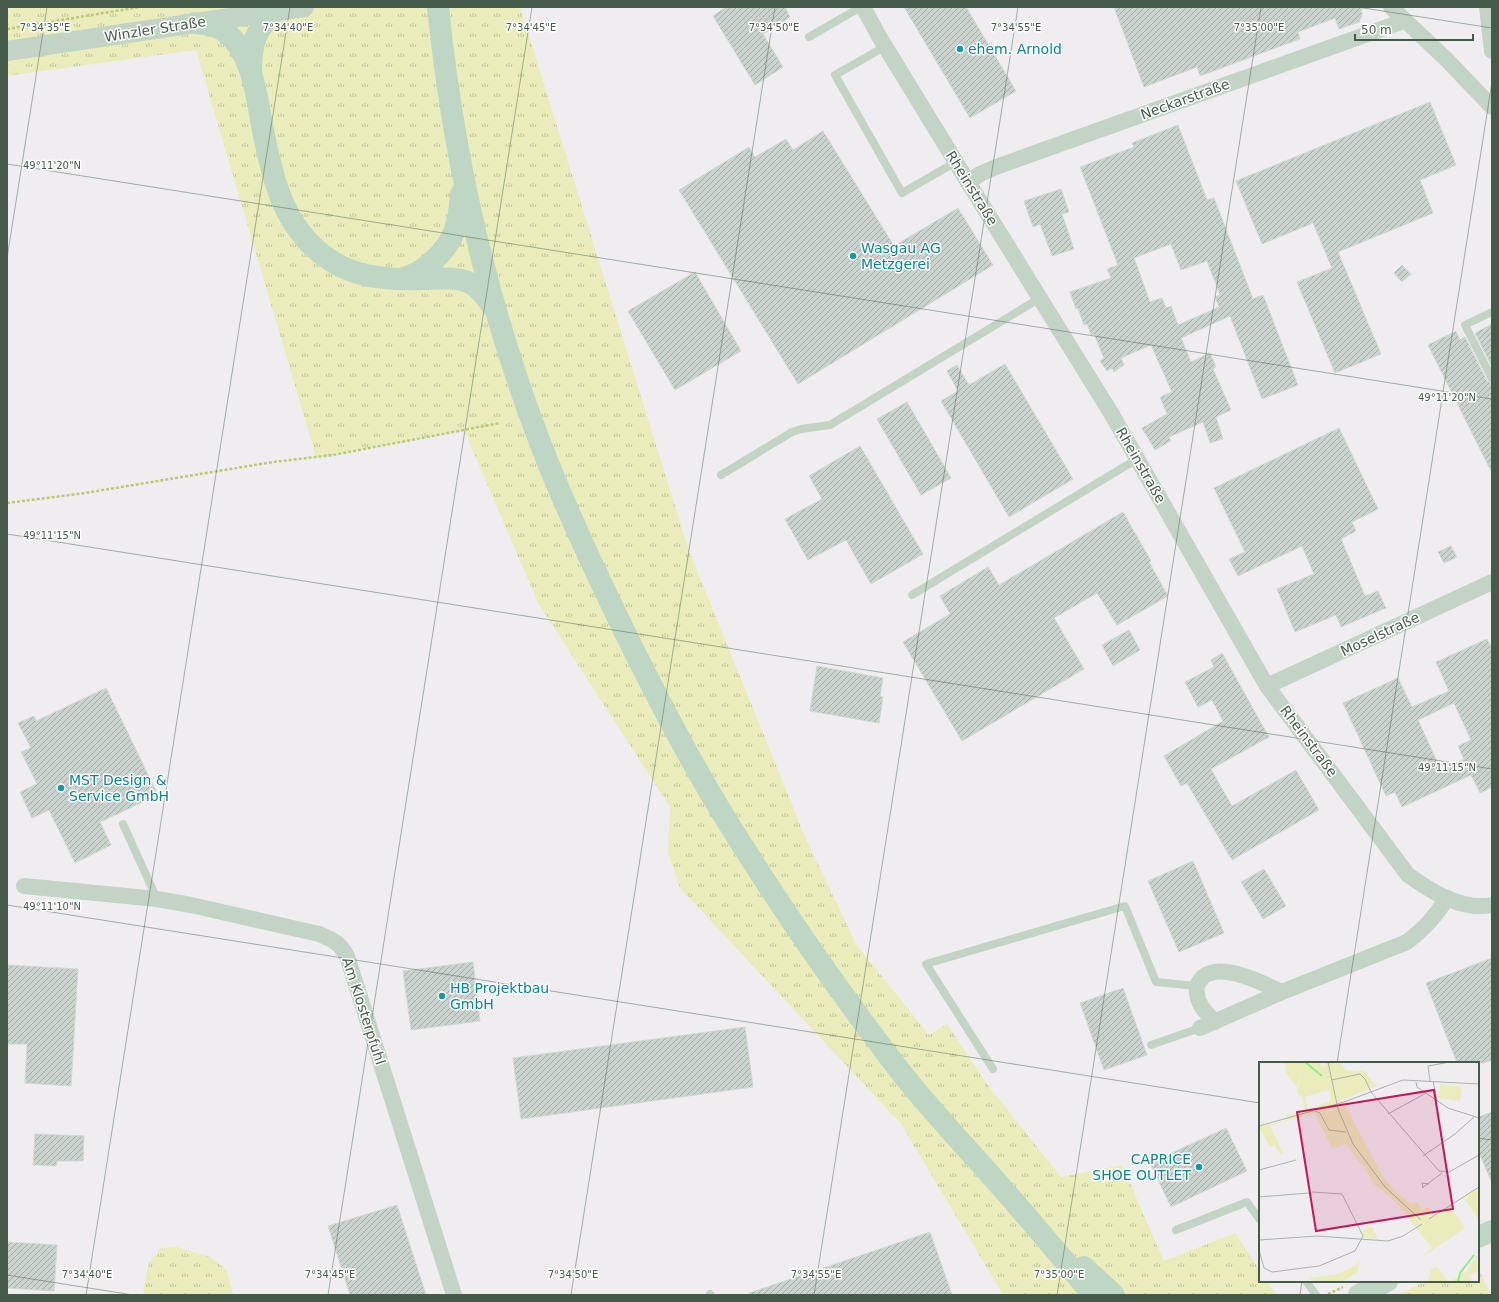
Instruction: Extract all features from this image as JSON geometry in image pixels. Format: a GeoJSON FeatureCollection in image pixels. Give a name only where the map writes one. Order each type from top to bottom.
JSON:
{"type":"FeatureCollection","features":[{"type":"Feature","properties":{"kind":"main road"},"geometry":{"type":"LineString","coordinates":[[438,7],[443,53],[474,229],[496,311],[515,373],[541,444],[599,579],[638,659],[677,734],[723,815],[811,950],[903,1075],[1004,1190],[1093,1295]]}},
{"type":"Feature","properties":{"kind":"main road"},"geometry":{"type":"LineString","coordinates":[[251,73],[253,43],[264,22],[275,11]]}},
{"type":"Feature","properties":{"kind":"main road"},"geometry":{"type":"LineString","coordinates":[[195,23],[216,26],[225,31],[244,54],[251,73],[274,176],[284,204],[294,224],[304,238],[316,250],[330,260],[347,269],[372,277],[399,280],[439,279],[469,282],[477,287],[496,311]]}},
{"type":"Feature","properties":{"kind":"main road"},"geometry":{"type":"LineString","coordinates":[[399,280],[413,276],[426,267],[440,255],[449,244],[454,234],[460,210],[461,192],[459,149]]}},
{"type":"Feature","properties":{"kind":"main road"},"geometry":{"type":"LineString","coordinates":[[1004,1190],[1114,1295]]}},
{"type":"Feature","properties":{"kind":"main road"},"geometry":{"type":"LineString","coordinates":[[1479,1237],[1492,1231]]}},
{"type":"Feature","properties":{"kind":"main road"},"geometry":{"type":"LineString","coordinates":[[1353,1290],[1383,1282]]}},
{"type":"Feature","properties":{"kind":"street","name":"Winzler Straße"},"geometry":{"type":"LineString","coordinates":[[7,51],[304,7]]}},
{"type":"Feature","properties":{"kind":"street","name":"Rheinstraße"},"geometry":{"type":"LineString","coordinates":[[862,7],[1111,414],[1268,686],[1408,875],[1426,888],[1447,898],[1465,904],[1492,905]]}},
{"type":"Feature","properties":{"kind":"street"},"geometry":{"type":"LineString","coordinates":[[1391,7],[1404,21],[1447,60],[1492,107]]}},
{"type":"Feature","properties":{"kind":"street"},"geometry":{"type":"LineString","coordinates":[[1487,7],[1492,51]]}},
{"type":"Feature","properties":{"kind":"street","name":"Neckarstraße"},"geometry":{"type":"LineString","coordinates":[[968,182],[980,174],[996,167],[1404,21]]}},
{"type":"Feature","properties":{"kind":"street","name":"Moselstraße"},"geometry":{"type":"LineString","coordinates":[[1268,686],[1492,582]]}},
{"type":"Feature","properties":{"kind":"street","name":"Am Klosterpfuhl"},"geometry":{"type":"LineString","coordinates":[[24,886],[157,899],[191,905],[319,934],[341,945],[347,956],[454,1295]]}},
{"type":"Feature","properties":{"kind":"street"},"geometry":{"type":"LineString","coordinates":[[1200,1028],[1282,992],[1407,942],[1424,929],[1447,898]]}},
{"type":"Feature","properties":{"kind":"street"},"geometry":{"type":"LineString","coordinates":[[1215,1022],[1206,1013],[1200,1003],[1197,986],[1205,976],[1211,973],[1220,972],[1254,979],[1282,992]]}},
{"type":"Feature","properties":{"kind":"lane"},"geometry":{"type":"LineString","coordinates":[[809,37],[862,7]]}},
{"type":"Feature","properties":{"kind":"lane"},"geometry":{"type":"LineString","coordinates":[[886,46],[835,75],[902,193],[956,162]]}},
{"type":"Feature","properties":{"kind":"lane"},"geometry":{"type":"LineString","coordinates":[[721,475],[792,432],[801,429],[830,425],[1040,298]]}},
{"type":"Feature","properties":{"kind":"lane"},"geometry":{"type":"LineString","coordinates":[[1492,312],[1465,325],[1492,378]]}},
{"type":"Feature","properties":{"kind":"lane"},"geometry":{"type":"LineString","coordinates":[[912,595],[1137,459]]}},
{"type":"Feature","properties":{"kind":"lane"},"geometry":{"type":"LineString","coordinates":[[123,824],[157,899]]}},
{"type":"Feature","properties":{"kind":"lane"},"geometry":{"type":"LineString","coordinates":[[993,1069],[926,964],[1125,906],[1156,982],[1197,986]]}},
{"type":"Feature","properties":{"kind":"lane"},"geometry":{"type":"LineString","coordinates":[[1151,1045],[1200,1028]]}},
{"type":"Feature","properties":{"kind":"lane"},"geometry":{"type":"LineString","coordinates":[[1176,1230],[1247,1202],[1259,1219]]}},
{"type":"Feature","properties":{"kind":"lane"},"geometry":{"type":"LineString","coordinates":[[1307,1282],[1316,1295]]}},
{"type":"Feature","properties":{"kind":"path"},"geometry":{"type":"LineString","coordinates":[[7,29],[140,7]]}},
{"type":"Feature","properties":{"kind":"path"},"geometry":{"type":"LineString","coordinates":[[7,503],[265,463],[334,455],[500,422]]}},
{"type":"Feature","properties":{"kind":"path"},"geometry":{"type":"LineString","coordinates":[[1326,1295],[1353,1290]]}},
{"type":"Feature","properties":{"kind":"green space"},"geometry":{"type":"Polygon","coordinates":[[[23,7],[520,7],[689,551],[807,841],[856,944],[929,1035],[947,1024],[990,1088],[1061,1177],[1122,1165],[1164,1261],[1235,1233],[1259,1269],[1259,1282],[1268,1282],[1277,1295],[1003,1295],[901,1124],[680,888],[668,853],[670,807],[538,603],[464,430],[316,457],[196,50],[7,76],[7,9],[23,7]]]}},
{"type":"Feature","properties":{"kind":"green space"},"geometry":{"type":"Polygon","coordinates":[[[177,1247],[210,1257],[227,1270],[233,1295],[146,1295],[143,1291],[149,1263],[161,1248],[177,1247]]]}},
{"type":"Feature","properties":{"kind":"green space"},"geometry":{"type":"Polygon","coordinates":[[[1479,1270],[1491,1295],[1398,1295],[1424,1282],[1479,1282],[1479,1270]]]}},
{"type":"Feature","properties":{"kind":"building"},"geometry":{"type":"Polygon","coordinates":[[[726,7],[785,7],[790,17],[763,34],[783,67],[755,85],[713,16],[726,7]]]}},
{"type":"Feature","properties":{"kind":"building","name":"ehem. Arnold"},"geometry":{"type":"Polygon","coordinates":[[[904,7],[966,7],[1016,91],[970,118],[904,7]]]}},
{"type":"Feature","properties":{"kind":"building"},"geometry":{"type":"Polygon","coordinates":[[[1114,7],[1361,7],[1362,15],[1359,22],[1339,29],[1335,18],[1298,32],[1300,39],[1200,76],[1197,67],[1144,87],[1114,7]]]}},
{"type":"Feature","properties":{"kind":"building"},"geometry":{"type":"Polygon","coordinates":[[[1430,102],[1456,165],[1420,180],[1433,213],[1338,252],[1381,354],[1335,373],[1297,282],[1332,268],[1313,223],[1262,244],[1236,181],[1430,102]]]}},
{"type":"Feature","properties":{"kind":"building"},"geometry":{"type":"Polygon","coordinates":[[[1178,125],[1207,200],[1214,198],[1253,299],[1263,295],[1298,385],[1262,399],[1230,316],[1181,338],[1191,362],[1210,353],[1216,367],[1213,369],[1231,410],[1216,417],[1223,439],[1210,443],[1203,422],[1169,437],[1171,441],[1155,450],[1142,428],[1167,414],[1160,397],[1172,392],[1151,345],[1121,358],[1124,365],[1114,372],[1112,368],[1107,371],[1100,361],[1104,358],[1094,334],[1091,335],[1087,324],[1084,325],[1070,292],[1111,278],[1107,269],[1118,265],[1080,167],[1134,147],[1132,143],[1178,125]],[[1171,244],[1134,258],[1150,302],[1162,298],[1166,308],[1171,306],[1178,325],[1219,307],[1215,297],[1220,295],[1207,261],[1181,270],[1171,244]]]}},
{"type":"Feature","properties":{"kind":"building","name":"Wasgau AG Metzgerei"},"geometry":{"type":"Polygon","coordinates":[[[823,131],[894,246],[958,208],[993,265],[798,384],[679,190],[749,147],[755,157],[786,139],[793,150],[823,131]]]}},
{"type":"Feature","properties":{"kind":"building"},"geometry":{"type":"Polygon","coordinates":[[[1061,189],[1069,212],[1062,214],[1074,249],[1052,256],[1040,224],[1033,227],[1024,201],[1061,189]]]}},
{"type":"Feature","properties":{"kind":"building"},"geometry":{"type":"Polygon","coordinates":[[[1402,265],[1411,274],[1402,282],[1394,273],[1402,265]]]}},
{"type":"Feature","properties":{"kind":"building"},"geometry":{"type":"Polygon","coordinates":[[[695,272],[741,351],[675,390],[628,311],[695,272]]]}},
{"type":"Feature","properties":{"kind":"building"},"geometry":{"type":"Polygon","coordinates":[[[1492,324],[1492,367],[1475,333],[1492,324]]]}},
{"type":"Feature","properties":{"kind":"building"},"geometry":{"type":"Polygon","coordinates":[[[1456,331],[1460,340],[1465,337],[1487,381],[1492,384],[1492,473],[1428,345],[1456,331]]]}},
{"type":"Feature","properties":{"kind":"building"},"geometry":{"type":"Polygon","coordinates":[[[1005,364],[1073,479],[1009,517],[941,401],[958,391],[947,371],[957,365],[969,385],[1005,364]]]}},
{"type":"Feature","properties":{"kind":"building"},"geometry":{"type":"Polygon","coordinates":[[[907,402],[951,478],[921,495],[877,419],[907,402]]]}},
{"type":"Feature","properties":{"kind":"building"},"geometry":{"type":"Polygon","coordinates":[[[1339,428],[1378,509],[1352,522],[1356,531],[1341,539],[1365,596],[1378,591],[1386,608],[1341,627],[1336,615],[1295,632],[1277,589],[1314,574],[1302,546],[1238,576],[1229,559],[1245,552],[1214,488],[1339,428]]]}},
{"type":"Feature","properties":{"kind":"building"},"geometry":{"type":"Polygon","coordinates":[[[860,446],[923,554],[871,584],[846,540],[808,560],[785,519],[822,499],[809,476],[860,446]]]}},
{"type":"Feature","properties":{"kind":"building"},"geometry":{"type":"Polygon","coordinates":[[[1123,512],[1151,561],[1149,562],[1168,596],[1117,625],[1097,593],[1054,618],[1084,669],[962,741],[903,642],[950,614],[940,596],[988,567],[999,585],[1123,512]]]}},
{"type":"Feature","properties":{"kind":"building"},"geometry":{"type":"Polygon","coordinates":[[[1451,546],[1457,557],[1444,563],[1438,552],[1451,546]]]}},
{"type":"Feature","properties":{"kind":"building"},"geometry":{"type":"Polygon","coordinates":[[[1129,630],[1140,650],[1113,666],[1102,645],[1129,630]]]}},
{"type":"Feature","properties":{"kind":"building"},"geometry":{"type":"Polygon","coordinates":[[[1487,639],[1492,649],[1492,787],[1480,793],[1471,775],[1402,807],[1395,792],[1386,796],[1343,703],[1398,678],[1412,707],[1449,691],[1436,662],[1487,639]],[[1454,703],[1418,720],[1441,770],[1464,759],[1458,746],[1471,740],[1454,703]]]}},
{"type":"Feature","properties":{"kind":"building"},"geometry":{"type":"Polygon","coordinates":[[[1222,653],[1269,737],[1211,769],[1232,806],[1296,770],[1319,810],[1232,860],[1187,783],[1181,786],[1164,756],[1223,721],[1212,700],[1198,707],[1185,682],[1214,667],[1211,660],[1222,653]]]}},
{"type":"Feature","properties":{"kind":"building"},"geometry":{"type":"Polygon","coordinates":[[[817,666],[883,678],[880,696],[883,697],[879,723],[810,711],[817,666]]]}},
{"type":"Feature","properties":{"kind":"building"},"geometry":{"type":"Polygon","coordinates":[[[106,688],[158,795],[100,822],[111,845],[75,863],[49,810],[32,818],[20,792],[37,784],[21,752],[31,748],[18,723],[34,716],[36,721],[106,688]]]}},
{"type":"Feature","properties":{"kind":"building"},"geometry":{"type":"Polygon","coordinates":[[[1193,861],[1224,933],[1179,952],[1148,881],[1193,861]]]}},
{"type":"Feature","properties":{"kind":"building"},"geometry":{"type":"Polygon","coordinates":[[[1264,869],[1286,906],[1263,919],[1241,882],[1264,869]]]}},
{"type":"Feature","properties":{"kind":"building"},"geometry":{"type":"Polygon","coordinates":[[[1492,958],[1492,1060],[1484,1063],[1457,1062],[1426,983],[1492,958]]]}},
{"type":"Feature","properties":{"kind":"building","name":"HB Projektbau GmbH"},"geometry":{"type":"Polygon","coordinates":[[[473,962],[480,1021],[411,1030],[403,971],[473,962]]]}},
{"type":"Feature","properties":{"kind":"building"},"geometry":{"type":"Polygon","coordinates":[[[7,965],[78,969],[71,1086],[25,1083],[27,1044],[7,1044],[7,965]]]}},
{"type":"Feature","properties":{"kind":"building"},"geometry":{"type":"Polygon","coordinates":[[[1123,988],[1147,1055],[1104,1070],[1080,1003],[1123,988]]]}},
{"type":"Feature","properties":{"kind":"building"},"geometry":{"type":"Polygon","coordinates":[[[745,1027],[753,1087],[521,1119],[513,1058],[745,1027]]]}},
{"type":"Feature","properties":{"kind":"building"},"geometry":{"type":"Polygon","coordinates":[[[1492,1112],[1492,1183],[1479,1152],[1479,1117],[1492,1112]]]}},
{"type":"Feature","properties":{"kind":"building","name":"CAPRICE SHOE OUTLET"},"geometry":{"type":"Polygon","coordinates":[[[1226,1128],[1247,1171],[1171,1207],[1150,1163],[1226,1128]]]}},
{"type":"Feature","properties":{"kind":"building"},"geometry":{"type":"Polygon","coordinates":[[[35,1134],[84,1136],[83,1161],[57,1161],[56,1166],[33,1165],[35,1134]]]}},
{"type":"Feature","properties":{"kind":"building"},"geometry":{"type":"Polygon","coordinates":[[[397,1205],[426,1295],[350,1295],[328,1226],[397,1205]]]}},
{"type":"Feature","properties":{"kind":"building"},"geometry":{"type":"Polygon","coordinates":[[[930,1232],[952,1295],[750,1295],[749,1293],[930,1232]]]}},
{"type":"Feature","properties":{"kind":"building"},"geometry":{"type":"Polygon","coordinates":[[[7,1242],[57,1245],[54,1291],[7,1288],[7,1242]]]}},
{"type":"Feature","properties":{"kind":"place","name":"ehem. Arnold"},"geometry":{"type":"Point","coordinates":[960,49]}},
{"type":"Feature","properties":{"kind":"place","name":"Wasgau AG Metzgerei"},"geometry":{"type":"Point","coordinates":[853,256]}},
{"type":"Feature","properties":{"kind":"place","name":"MST Design & Service GmbH"},"geometry":{"type":"Point","coordinates":[61,788]}},
{"type":"Feature","properties":{"kind":"place","name":"HB Projektbau GmbH"},"geometry":{"type":"Point","coordinates":[442,996]}},
{"type":"Feature","properties":{"kind":"place","name":"CAPRICE SHOE OUTLET"},"geometry":{"type":"Point","coordinates":[1199,1167]}}]}
